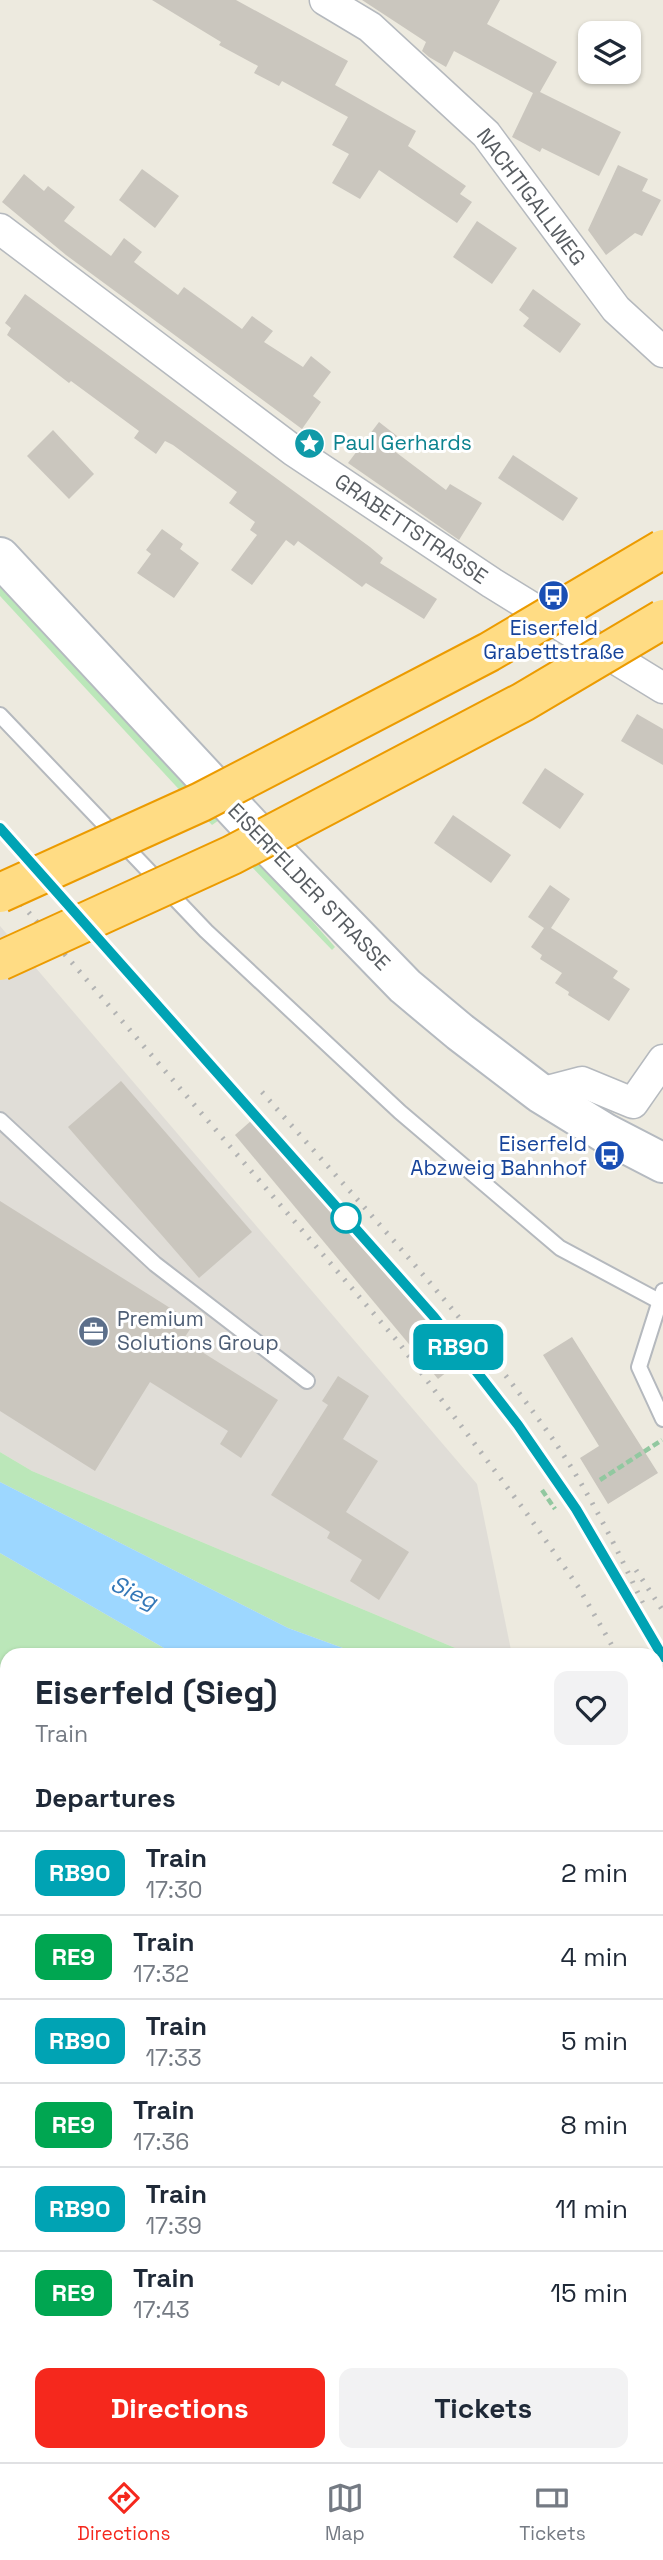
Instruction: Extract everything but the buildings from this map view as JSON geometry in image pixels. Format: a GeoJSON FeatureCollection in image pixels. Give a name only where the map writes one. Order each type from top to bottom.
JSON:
{"type":"FeatureCollection","features":[{"type":"Feature","properties":{"kind":"highway"},"geometry":{"type":"LineString","coordinates":[[0,893],[225,790],[489,652],[663,549]]}},
{"type":"Feature","properties":{"kind":"highway"},"geometry":{"type":"LineString","coordinates":[[0,961],[232,855],[523,702],[663,619]]}},
{"type":"Feature","properties":{"kind":"main road","name":"EISERFELDER STRASSE"},"geometry":{"type":"LineString","coordinates":[[0,557],[251,828],[405,986],[540,1093],[605,1133],[663,1163]]}},
{"type":"Feature","properties":{"kind":"street","name":"NACHTIGALLWEG"},"geometry":{"type":"LineString","coordinates":[[325,0],[370,27],[486,134],[616,309],[663,352]]}},
{"type":"Feature","properties":{"kind":"street","name":"GRABETTSTRASSE"},"geometry":{"type":"LineString","coordinates":[[0,229],[293,451],[492,583],[663,688]]}},
{"type":"Feature","properties":{"kind":"street"},"geometry":{"type":"LineString","coordinates":[[540,1093],[582,1082],[633,1103],[663,1060]]}},
{"type":"Feature","properties":{"kind":"lane"},"geometry":{"type":"LineString","coordinates":[[0,715],[206,931],[400,1112],[560,1248],[661,1296],[639,1367],[663,1419]]}},
{"type":"Feature","properties":{"kind":"lane"},"geometry":{"type":"LineString","coordinates":[[169,892],[251,828]]}},
{"type":"Feature","properties":{"kind":"lane"},"geometry":{"type":"LineString","coordinates":[[0,1120],[155,1264],[307,1381]]}},
{"type":"Feature","properties":{"kind":"path"},"geometry":{"type":"LineString","coordinates":[[600,1480],[663,1440]]}},
{"type":"Feature","properties":{"kind":"path"},"geometry":{"type":"LineString","coordinates":[[542,1490],[555,1509]]}},
{"type":"Feature","properties":{"kind":"shaded area"},"geometry":{"type":"Polygon","coordinates":[[[0,926],[477,1484],[511,1648],[455,1648],[32,1471],[0,1452],[0,926]]]}},
{"type":"Feature","properties":{"kind":"green space"},"geometry":{"type":"Polygon","coordinates":[[[0,582],[222,818],[212,825],[0,596],[0,582]]]}},
{"type":"Feature","properties":{"kind":"green space"},"geometry":{"type":"Polygon","coordinates":[[[256,857],[335,947],[332,950],[248,863],[256,857]]]}},
{"type":"Feature","properties":{"kind":"green space"},"geometry":{"type":"Polygon","coordinates":[[[0,1452],[32,1471],[455,1648],[343,1648],[288,1628],[0,1482],[0,1452]]]}},
{"type":"Feature","properties":{"kind":"green space"},"geometry":{"type":"Polygon","coordinates":[[[0,1553],[164,1648],[0,1648],[0,1553]]]}},
{"type":"Feature","properties":{"kind":"water","name":"Sieg"},"geometry":{"type":"Polygon","coordinates":[[[0,1482],[288,1628],[343,1648],[164,1648],[0,1553],[0,1482]]]}},
{"type":"Feature","properties":{"kind":"railway"},"geometry":{"type":"LineString","coordinates":[[0,828],[434,1317],[533,1445],[590,1530],[658,1648]]}},
{"type":"Feature","properties":{"kind":"railway"},"geometry":{"type":"LineString","coordinates":[[0,879],[399,1343],[525,1511],[579,1588],[613,1648]]}},
{"type":"Feature","properties":{"kind":"railway"},"geometry":{"type":"LineString","coordinates":[[262,1092],[412,1261],[519,1392],[591,1500],[646,1610]]}},
{"type":"Feature","properties":{"kind":"railway"},"geometry":{"type":"LineString","coordinates":[[636,1570],[663,1611]]}},
{"type":"Feature","properties":{"kind":"train","name":"RB90"},"geometry":{"type":"LineString","coordinates":[[0,828],[434,1317],[533,1445],[590,1530],[658,1648]]}},
{"type":"Feature","properties":{"kind":"place","name":"Paul Gerhards"},"geometry":{"type":"Point","coordinates":[310,443]}},
{"type":"Feature","properties":{"kind":"place","name":"Eiserfeld Grabettstraße"},"geometry":{"type":"Point","coordinates":[554,596]}},
{"type":"Feature","properties":{"kind":"place","name":"Eiserfeld Abzweig Bahnhof"},"geometry":{"type":"Point","coordinates":[610,1156]}},
{"type":"Feature","properties":{"kind":"place","name":"Premium Solutions Group"},"geometry":{"type":"Point","coordinates":[94,1331]}}]}
